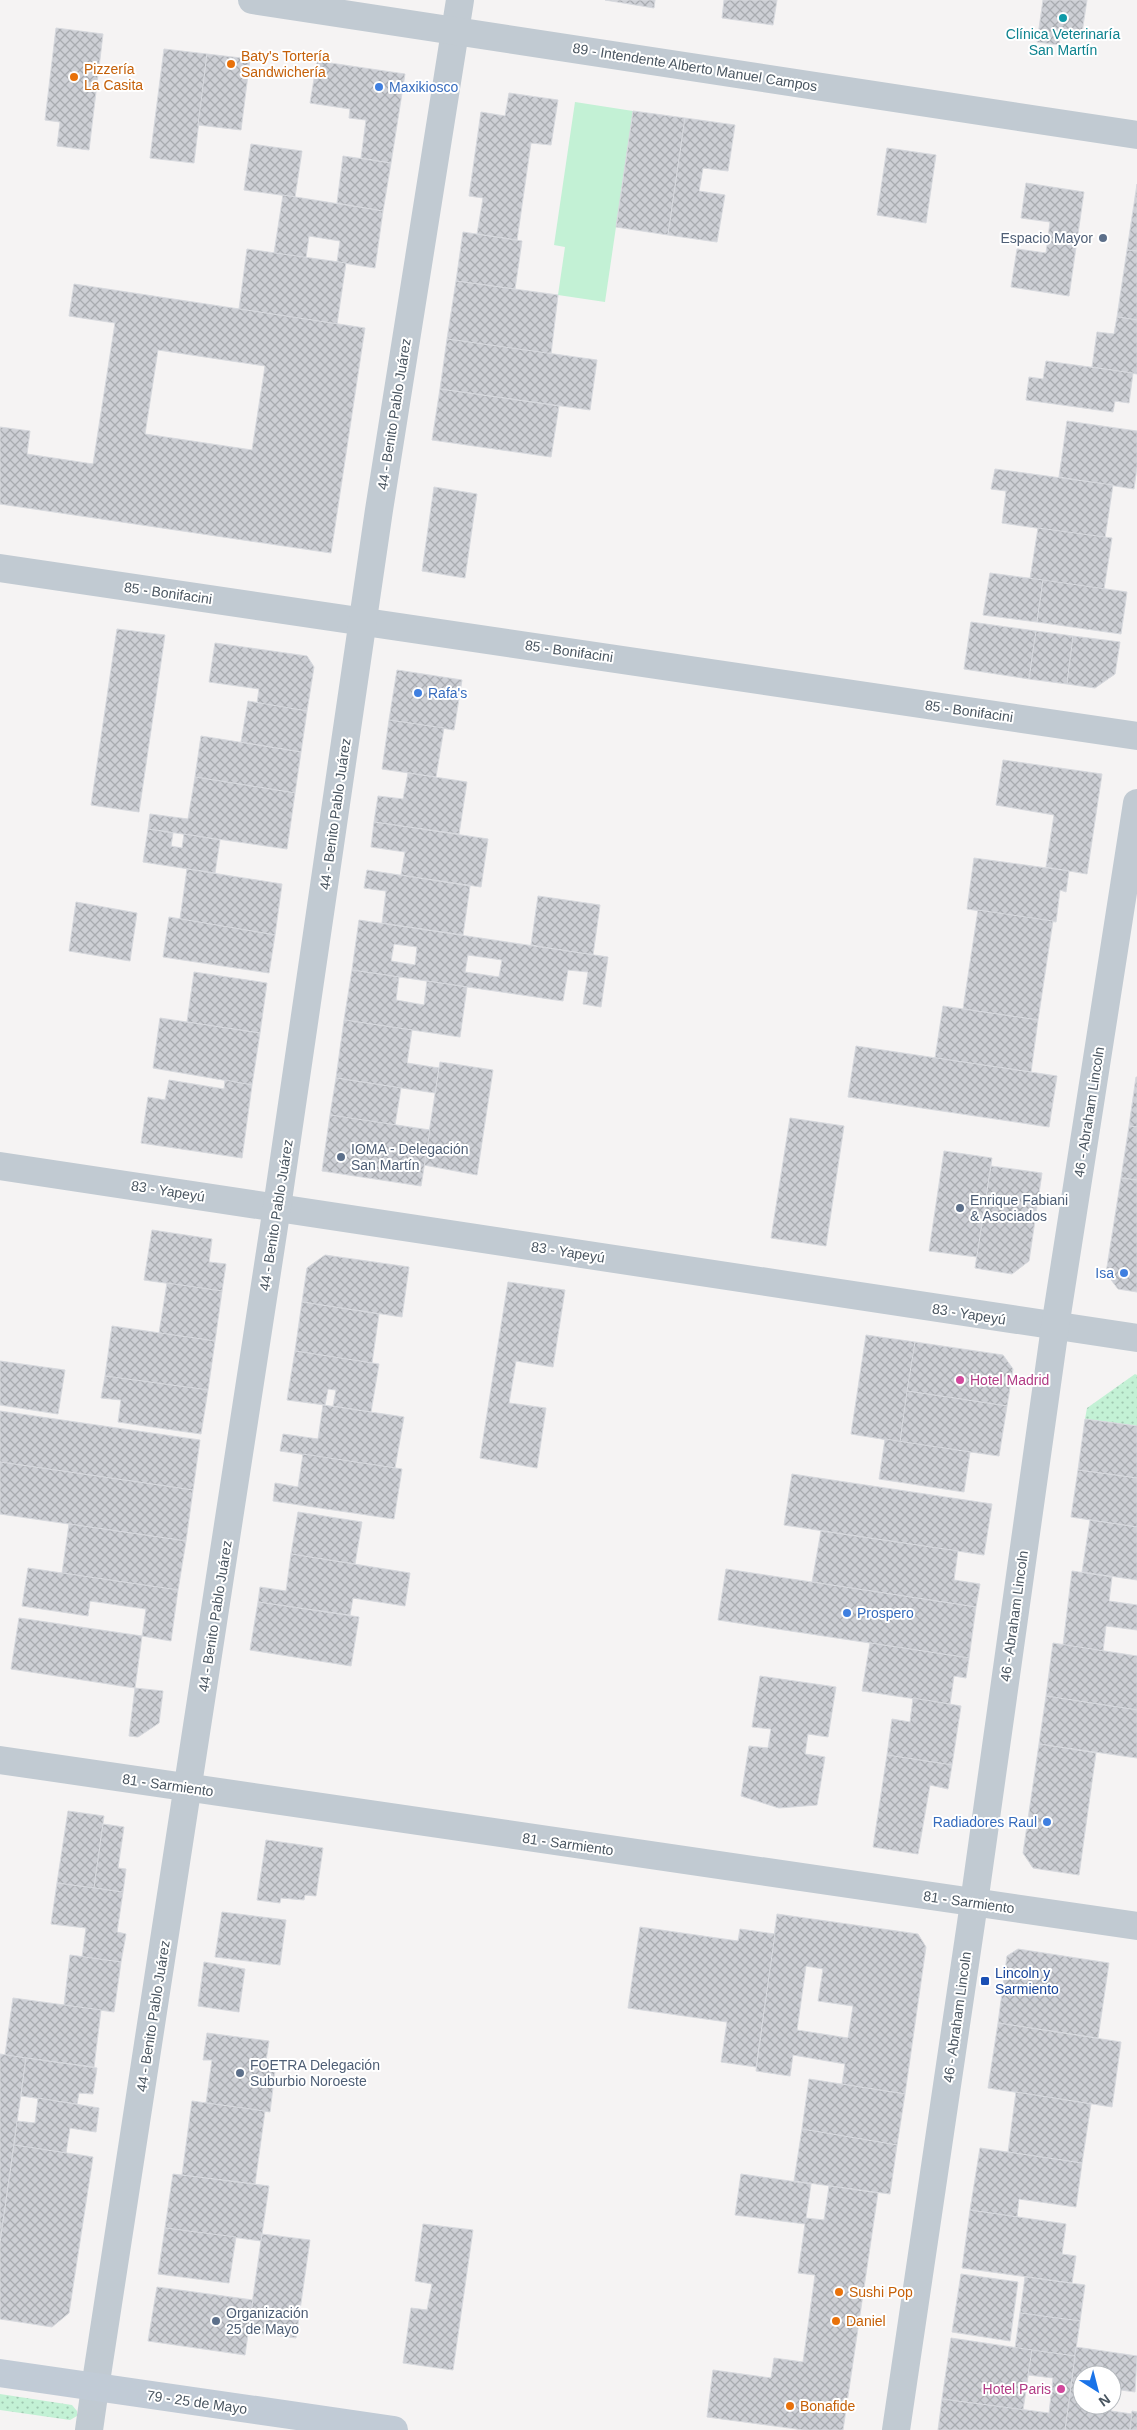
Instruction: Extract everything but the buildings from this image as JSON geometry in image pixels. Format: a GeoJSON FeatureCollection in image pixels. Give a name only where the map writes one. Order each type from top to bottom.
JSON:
{"type":"FeatureCollection","features":[{"type":"Feature","properties":{"kind":"main road","name":"79 - 25 de Mayo"},"geometry":{"type":"LineString","coordinates":[[0,2373],[394,2430]]}},
{"type":"Feature","properties":{"kind":"street","name":"89 - Intendente Alberto Manuel Campos"},"geometry":{"type":"LineString","coordinates":[[252,0],[1137,134]]}},
{"type":"Feature","properties":{"kind":"street","name":"44 - Benito Pablo Juárez"},"geometry":{"type":"LineString","coordinates":[[89,2430],[189,1788],[363,621],[460,0]]}},
{"type":"Feature","properties":{"kind":"street","name":"85 - Bonifacini"},"geometry":{"type":"LineString","coordinates":[[0,568],[1137,736]]}},
{"type":"Feature","properties":{"kind":"street","name":"46 - Abraham Lincoln"},"geometry":{"type":"LineString","coordinates":[[896,2430],[974,1903],[1055,1327],[1137,803]]}},
{"type":"Feature","properties":{"kind":"street","name":"83 - Yapeyú"},"geometry":{"type":"LineString","coordinates":[[0,1166],[1137,1338]]}},
{"type":"Feature","properties":{"kind":"street","name":"81 - Sarmiento"},"geometry":{"type":"LineString","coordinates":[[0,1760],[1137,1926]]}},
{"type":"Feature","properties":{"kind":"green space"},"geometry":{"type":"Polygon","coordinates":[[[575,102],[633,111],[605,302],[558,295],[565,247],[554,245],[575,102]]]}},
{"type":"Feature","properties":{"kind":"green space"},"geometry":{"type":"Polygon","coordinates":[[[1135,1374],[1137,1375],[1137,1426],[1085,1419],[1087,1408],[1135,1374]]]}},
{"type":"Feature","properties":{"kind":"green space"},"geometry":{"type":"Polygon","coordinates":[[[0,2394],[72,2405],[77,2411],[77,2416],[70,2420],[0,2410],[0,2394]]]}},
{"type":"Feature","properties":{"kind":"place","name":"Clínica Veterinaría San Martín"},"geometry":{"type":"Point","coordinates":[1063,18]}},
{"type":"Feature","properties":{"kind":"place","name":"Baty's Tortería Sandwichería"},"geometry":{"type":"Point","coordinates":[231,64]}},
{"type":"Feature","properties":{"kind":"place","name":"Pizzería La Casita"},"geometry":{"type":"Point","coordinates":[74,77]}},
{"type":"Feature","properties":{"kind":"place","name":"Maxikiosco"},"geometry":{"type":"Point","coordinates":[379,87]}},
{"type":"Feature","properties":{"kind":"place","name":"Espacio Mayor"},"geometry":{"type":"Point","coordinates":[1103,238]}},
{"type":"Feature","properties":{"kind":"place","name":"Rafa's"},"geometry":{"type":"Point","coordinates":[418,693]}},
{"type":"Feature","properties":{"kind":"place","name":"IOMA - Delegación San Martín"},"geometry":{"type":"Point","coordinates":[341,1157]}},
{"type":"Feature","properties":{"kind":"place","name":"Enrique Fabiani & Asociados"},"geometry":{"type":"Point","coordinates":[960,1208]}},
{"type":"Feature","properties":{"kind":"place","name":"Isa"},"geometry":{"type":"Point","coordinates":[1124,1273]}},
{"type":"Feature","properties":{"kind":"place","name":"Hotel Madrid"},"geometry":{"type":"Point","coordinates":[960,1380]}},
{"type":"Feature","properties":{"kind":"place","name":"Prospero"},"geometry":{"type":"Point","coordinates":[847,1613]}},
{"type":"Feature","properties":{"kind":"place","name":"Radiadores Raul"},"geometry":{"type":"Point","coordinates":[1047,1822]}},
{"type":"Feature","properties":{"kind":"place","name":"Lincoln y Sarmiento"},"geometry":{"type":"Point","coordinates":[985,1981]}},
{"type":"Feature","properties":{"kind":"place","name":"FOETRA Delegación Suburbio Noroeste"},"geometry":{"type":"Point","coordinates":[240,2073]}},
{"type":"Feature","properties":{"kind":"place","name":"Sushi Pop"},"geometry":{"type":"Point","coordinates":[839,2292]}},
{"type":"Feature","properties":{"kind":"place","name":"Organización 25 de Mayo"},"geometry":{"type":"Point","coordinates":[216,2321]}},
{"type":"Feature","properties":{"kind":"place","name":"Daniel"},"geometry":{"type":"Point","coordinates":[836,2321]}},
{"type":"Feature","properties":{"kind":"place","name":"Hotel Paris"},"geometry":{"type":"Point","coordinates":[1061,2389]}},
{"type":"Feature","properties":{"kind":"place","name":"Bonafide"},"geometry":{"type":"Point","coordinates":[790,2406]}}]}
